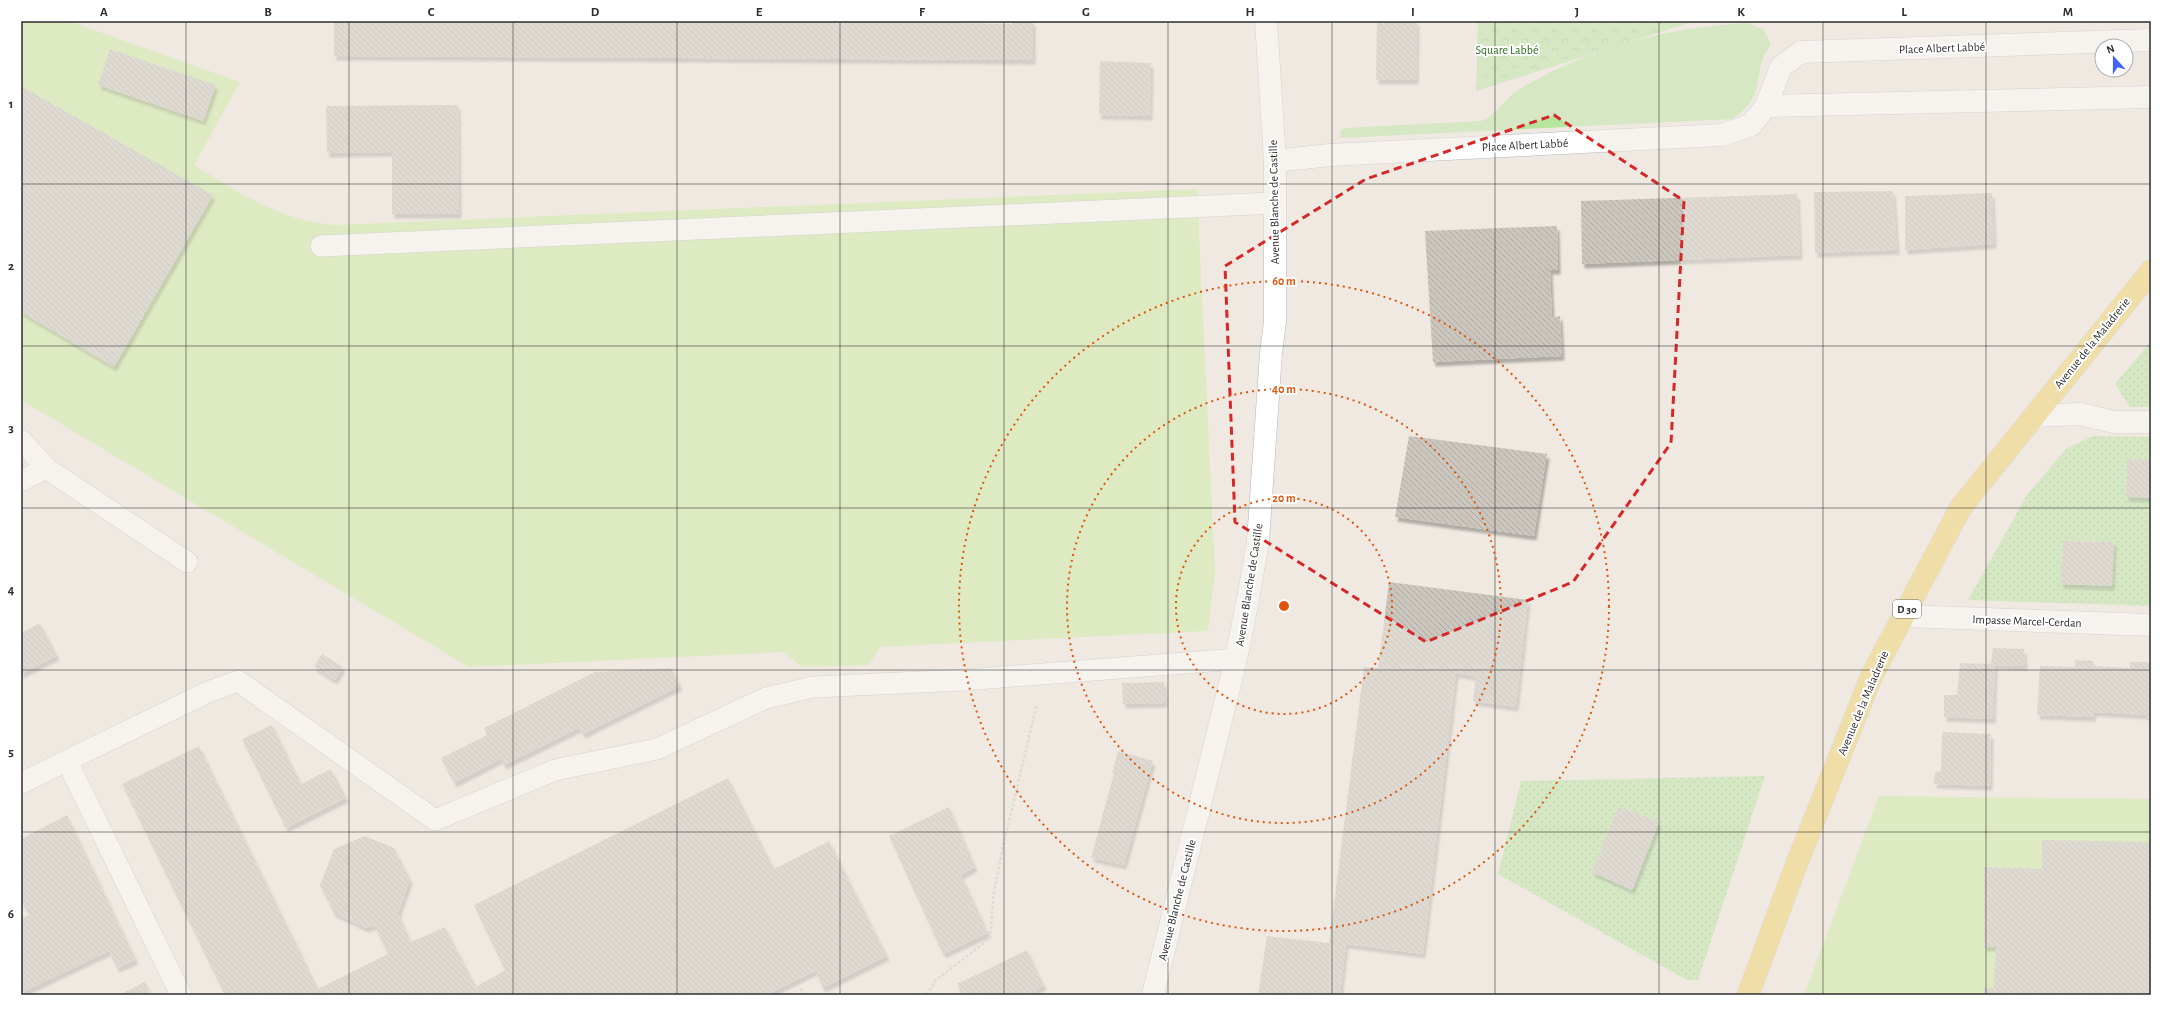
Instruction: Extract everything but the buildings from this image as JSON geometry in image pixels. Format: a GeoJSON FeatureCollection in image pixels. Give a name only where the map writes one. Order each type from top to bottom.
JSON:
{"type":"FeatureCollection","features":[{"type":"Feature","properties":{"kind":"main road","name":"Avenue de la Maladrerie"},"geometry":{"type":"LineString","coordinates":[[1748,995],[1795,868],[1872,675],[1961,507],[2035,416],[2070,369],[2151,271]]}},
{"type":"Feature","properties":{"kind":"street","name":"Avenue Blanche de Castille"},"geometry":{"type":"LineString","coordinates":[[1153,995],[1236,659],[1258,541],[1271,352],[1275,322],[1275,161],[1266,21]]}},
{"type":"Feature","properties":{"kind":"street","name":"Place Albert Labbé"},"geometry":{"type":"LineString","coordinates":[[1275,161],[1330,155],[1722,135],[1751,125],[1766,106],[1781,67],[1801,52],[2151,40]]}},
{"type":"Feature","properties":{"kind":"street"},"geometry":{"type":"LineString","coordinates":[[1766,106],[2151,96]]}},
{"type":"Feature","properties":{"kind":"street"},"geometry":{"type":"LineString","coordinates":[[2035,416],[2080,414],[2114,422],[2151,422]]}},
{"type":"Feature","properties":{"kind":"street","name":"Impasse Marcel-Cerdan"},"geometry":{"type":"LineString","coordinates":[[1903,616],[2151,625]]}},
{"type":"Feature","properties":{"kind":"lane"},"geometry":{"type":"LineString","coordinates":[[321,246],[1275,203]]}},
{"type":"Feature","properties":{"kind":"lane"},"geometry":{"type":"LineString","coordinates":[[21,440],[46,468],[187,562]]}},
{"type":"Feature","properties":{"kind":"lane"},"geometry":{"type":"LineString","coordinates":[[21,481],[46,468]]}},
{"type":"Feature","properties":{"kind":"lane"},"geometry":{"type":"LineString","coordinates":[[21,783],[208,692],[238,681],[435,820],[555,770],[657,749],[766,698],[813,687],[1045,674],[1236,659]]}},
{"type":"Feature","properties":{"kind":"lane"},"geometry":{"type":"LineString","coordinates":[[67,761],[181,995]]}},
{"type":"Feature","properties":{"kind":"path"},"geometry":{"type":"LineString","coordinates":[[927,995],[935,982],[944,972],[974,952],[990,938],[994,892],[1003,846],[1045,674]]}},
{"type":"Feature","properties":{"kind":"path"},"geometry":{"type":"LineString","coordinates":[[801,988],[802,995]]}},
{"type":"Feature","properties":{"kind":"highlighted area"},"geometry":{"type":"Polygon","coordinates":[[[1554,115],[1684,201],[1671,443],[1573,582],[1426,642],[1235,522],[1225,266],[1366,179],[1554,115]]]}},
{"type":"Feature","properties":{"kind":"green space"},"geometry":{"type":"Polygon","coordinates":[[[21,21],[69,21],[240,82],[194,165],[227,186],[279,212],[297,218],[335,225],[1197,189],[1215,572],[1208,631],[880,647],[869,665],[801,667],[785,652],[469,667],[21,400],[21,21]]]}},
{"type":"Feature","properties":{"kind":"green space","name":"Square Labbé"},"geometry":{"type":"Polygon","coordinates":[[[1478,21],[1695,21],[1476,91],[1478,21]]]}},
{"type":"Feature","properties":{"kind":"green space"},"geometry":{"type":"Polygon","coordinates":[[[1748,23],[1763,29],[1771,44],[1761,65],[1758,84],[1751,101],[1744,110],[1732,119],[1340,138],[1341,131],[1345,128],[1481,121],[1491,116],[1520,89],[1561,67],[1586,56],[1612,47],[1666,33],[1721,25],[1748,23]]]}},
{"type":"Feature","properties":{"kind":"green space"},"geometry":{"type":"Polygon","coordinates":[[[2151,341],[2151,407],[2130,407],[2115,384],[2151,341]]]}},
{"type":"Feature","properties":{"kind":"green space"},"geometry":{"type":"Polygon","coordinates":[[[2093,436],[2151,437],[2151,460],[2127,459],[2126,497],[2151,498],[2151,606],[1968,600],[2027,495],[2066,449],[2093,436]],[[2063,541],[2062,584],[2112,586],[2114,542],[2063,541]]]}},
{"type":"Feature","properties":{"kind":"green space"},"geometry":{"type":"Polygon","coordinates":[[[1765,776],[1698,980],[1687,980],[1498,874],[1521,781],[1765,776]],[[1619,806],[1593,872],[1632,890],[1659,822],[1619,806]]]}},
{"type":"Feature","properties":{"kind":"green space"},"geometry":{"type":"Polygon","coordinates":[[[1879,796],[2151,799],[2151,995],[1804,995],[1879,796]]]}}]}
